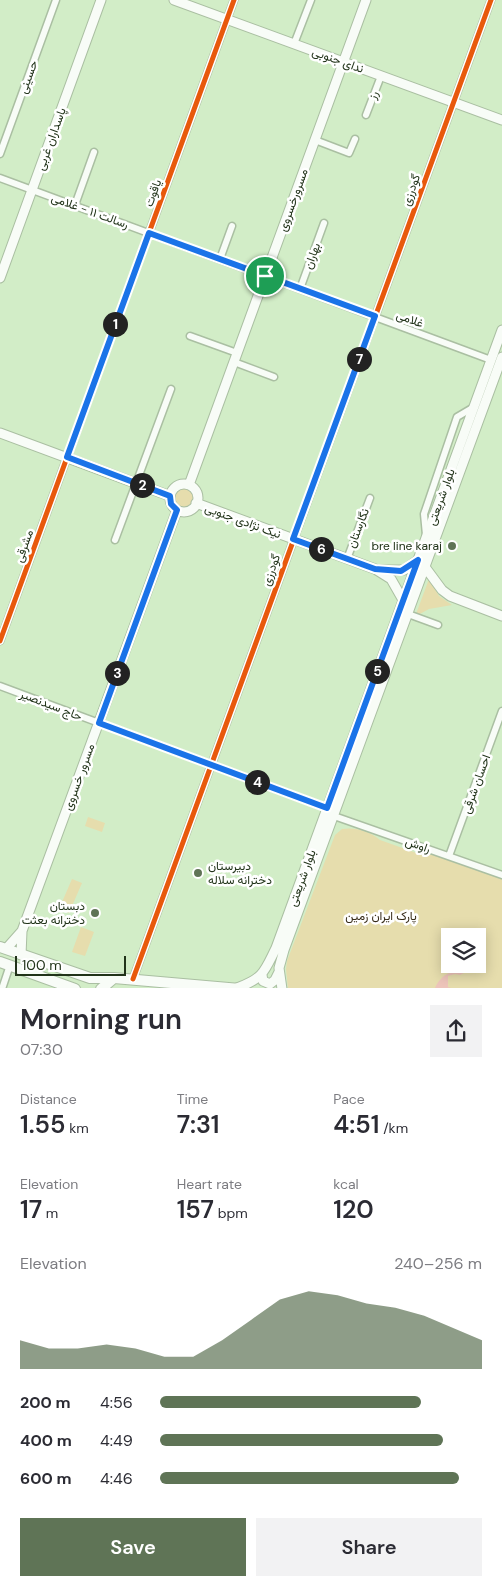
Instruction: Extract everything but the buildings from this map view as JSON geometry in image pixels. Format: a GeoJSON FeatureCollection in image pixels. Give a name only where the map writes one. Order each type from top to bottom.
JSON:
{"type":"FeatureCollection","features":[{"type":"Feature","properties":{"kind":"main road"},"geometry":{"type":"LineString","coordinates":[[3,948],[90,978],[133,978],[239,988]]}},
{"type":"Feature","properties":{"kind":"main road"},"geometry":{"type":"LineString","coordinates":[[5,963],[75,988]]}},
{"type":"Feature","properties":{"kind":"main road"},"geometry":{"type":"LineString","coordinates":[[101,988],[114,978]]}},
{"type":"Feature","properties":{"kind":"street","name":"حسینی"},"geometry":{"type":"LineString","coordinates":[[0,154],[56,0]]}},
{"type":"Feature","properties":{"kind":"street","name":"پاسداران غربی"},"geometry":{"type":"LineString","coordinates":[[0,278],[101,0]]}},
{"type":"Feature","properties":{"kind":"street","name":"ندای جنوبی"},"geometry":{"type":"LineString","coordinates":[[174,0],[502,120]]}},
{"type":"Feature","properties":{"kind":"street","name":"یاقوت"},"geometry":{"type":"LineString","coordinates":[[67,457],[234,0]]}},
{"type":"Feature","properties":{"kind":"street"},"geometry":{"type":"LineString","coordinates":[[294,44],[311,0]]}},
{"type":"Feature","properties":{"kind":"street","name":"مسرورخسروی"},"geometry":{"type":"LineString","coordinates":[[189,485],[366,0]]}},
{"type":"Feature","properties":{"kind":"street","name":"گودرزی"},"geometry":{"type":"LineString","coordinates":[[133,978],[491,0]]}},
{"type":"Feature","properties":{"kind":"street","name":"رز"},"geometry":{"type":"LineString","coordinates":[[366,115],[381,76]]}},
{"type":"Feature","properties":{"kind":"street"},"geometry":{"type":"LineString","coordinates":[[315,140],[349,153],[355,139]]}},
{"type":"Feature","properties":{"kind":"street"},"geometry":{"type":"LineString","coordinates":[[74,206],[94,152]]}},
{"type":"Feature","properties":{"kind":"street","name":"رسالت ۱۱ - غلامی"},"geometry":{"type":"LineString","coordinates":[[0,178],[265,276]]}},
{"type":"Feature","properties":{"kind":"street","name":"بهاران"},"geometry":{"type":"LineString","coordinates":[[300,289],[324,223]]}},
{"type":"Feature","properties":{"kind":"street"},"geometry":{"type":"LineString","coordinates":[[220,259],[232,226]]}},
{"type":"Feature","properties":{"kind":"street","name":"غلامی"},"geometry":{"type":"LineString","coordinates":[[265,276],[491,360]]}},
{"type":"Feature","properties":{"kind":"street","name":"بلوار شریعتی"},"geometry":{"type":"LineString","coordinates":[[262,976],[276,948],[408,614],[426,536],[502,330]]}},
{"type":"Feature","properties":{"kind":"street"},"geometry":{"type":"LineString","coordinates":[[190,336],[237,353]]}},
{"type":"Feature","properties":{"kind":"street","name":"بلوار شریعتی"},"geometry":{"type":"LineString","coordinates":[[282,988],[279,971],[284,950],[403,600],[421,564],[502,357]]}},
{"type":"Feature","properties":{"kind":"street"},"geometry":{"type":"LineString","coordinates":[[234,362],[274,377]]}},
{"type":"Feature","properties":{"kind":"street"},"geometry":{"type":"LineString","coordinates":[[115,540],[171,389]]}},
{"type":"Feature","properties":{"kind":"street"},"geometry":{"type":"LineString","coordinates":[[0,432],[170,496]]}},
{"type":"Feature","properties":{"kind":"street","name":"مشرقی"},"geometry":{"type":"LineString","coordinates":[[0,641],[67,457]]}},
{"type":"Feature","properties":{"kind":"street"},"geometry":{"type":"LineString","coordinates":[[189,485],[197,494],[196,503],[189,510],[177,510],[171,504],[170,496],[177,486],[189,485]]}},
{"type":"Feature","properties":{"kind":"street","name":"نگارستان"},"geometry":{"type":"LineString","coordinates":[[347,559],[370,498]]}},
{"type":"Feature","properties":{"kind":"street","name":"نیک نژادی جنوبی"},"geometry":{"type":"LineString","coordinates":[[196,503],[375,569]]}},
{"type":"Feature","properties":{"kind":"street","name":"مسرور خسروی"},"geometry":{"type":"LineString","coordinates":[[22,931],[177,510]]}},
{"type":"Feature","properties":{"kind":"street"},"geometry":{"type":"LineString","coordinates":[[375,569],[401,571],[421,564],[442,590],[450,596],[502,616]]}},
{"type":"Feature","properties":{"kind":"street"},"geometry":{"type":"LineString","coordinates":[[375,569],[391,579],[403,600]]}},
{"type":"Feature","properties":{"kind":"street"},"geometry":{"type":"LineString","coordinates":[[408,614],[438,625]]}},
{"type":"Feature","properties":{"kind":"street","name":"حاج سیدنصیر"},"geometry":{"type":"LineString","coordinates":[[0,686],[330,812]]}},
{"type":"Feature","properties":{"kind":"street","name":"احسان شرقی"},"geometry":{"type":"LineString","coordinates":[[449,856],[502,711]]}},
{"type":"Feature","properties":{"kind":"street","name":"راوش"},"geometry":{"type":"LineString","coordinates":[[330,812],[502,875]]}},
{"type":"Feature","properties":{"kind":"street"},"geometry":{"type":"LineString","coordinates":[[3,948],[22,931]]}},
{"type":"Feature","properties":{"kind":"street"},"geometry":{"type":"LineString","coordinates":[[21,954],[22,931]]}},
{"type":"Feature","properties":{"kind":"street"},"geometry":{"type":"LineString","coordinates":[[2,988],[5,963]]}},
{"type":"Feature","properties":{"kind":"street"},"geometry":{"type":"LineString","coordinates":[[239,988],[262,976],[263,981],[270,984],[277,978],[279,971]]}},
{"type":"Feature","properties":{"kind":"green space"},"geometry":{"type":"Polygon","coordinates":[[[184,485],[193,489],[197,498],[193,507],[184,511],[175,507],[171,498],[175,489],[184,485]]]}},
{"type":"Feature","properties":{"kind":"green space"},"geometry":{"type":"Polygon","coordinates":[[[429,579],[439,596],[452,605],[429,609],[418,615],[416,614],[429,579]]]}},
{"type":"Feature","properties":{"kind":"green space"},"geometry":{"type":"Polygon","coordinates":[[[88,817],[105,823],[102,832],[85,826],[88,817]]]}},
{"type":"Feature","properties":{"kind":"green space","name":"پارک ایران زمین"},"geometry":{"type":"Polygon","coordinates":[[[342,829],[362,830],[380,840],[425,856],[438,853],[502,876],[502,988],[288,988],[287,961],[335,835],[342,829]]]}},
{"type":"Feature","properties":{"kind":"green space"},"geometry":{"type":"Polygon","coordinates":[[[72,879],[82,883],[69,913],[59,909],[72,879]]]}},
{"type":"Feature","properties":{"kind":"green space"},"geometry":{"type":"Polygon","coordinates":[[[81,927],[94,932],[85,956],[72,952],[81,927]]]}},
{"type":"Feature","properties":{"kind":"shaded area"},"geometry":{"type":"Polygon","coordinates":[[[449,973],[464,973],[448,976],[448,987],[451,988],[435,988],[444,976],[449,973]]]}},
{"type":"Feature","properties":{"kind":"cycle path"},"geometry":{"type":"LineString","coordinates":[[0,641],[234,0]]}},
{"type":"Feature","properties":{"kind":"cycle path"},"geometry":{"type":"LineString","coordinates":[[133,979],[491,0]]}},
{"type":"Feature","properties":{"kind":"place","name":"bre line karaj"},"geometry":{"type":"Point","coordinates":[452,546]}},
{"type":"Feature","properties":{"kind":"place","name":"دبیرستان دخترانه سلاله"},"geometry":{"type":"Point","coordinates":[198,873]}},
{"type":"Feature","properties":{"kind":"place","name":"دبستان دخترانه بعثت"},"geometry":{"type":"Point","coordinates":[95,913]}},
{"type":"Feature","properties":{"kind":"route"},"geometry":{"type":"LineString","coordinates":[[149,233],[265,276],[375,316],[293,539],[375,569],[401,571],[418,560],[327,808],[99,723],[177,510],[171,504],[170,496],[67,457],[149,233]]}}]}
